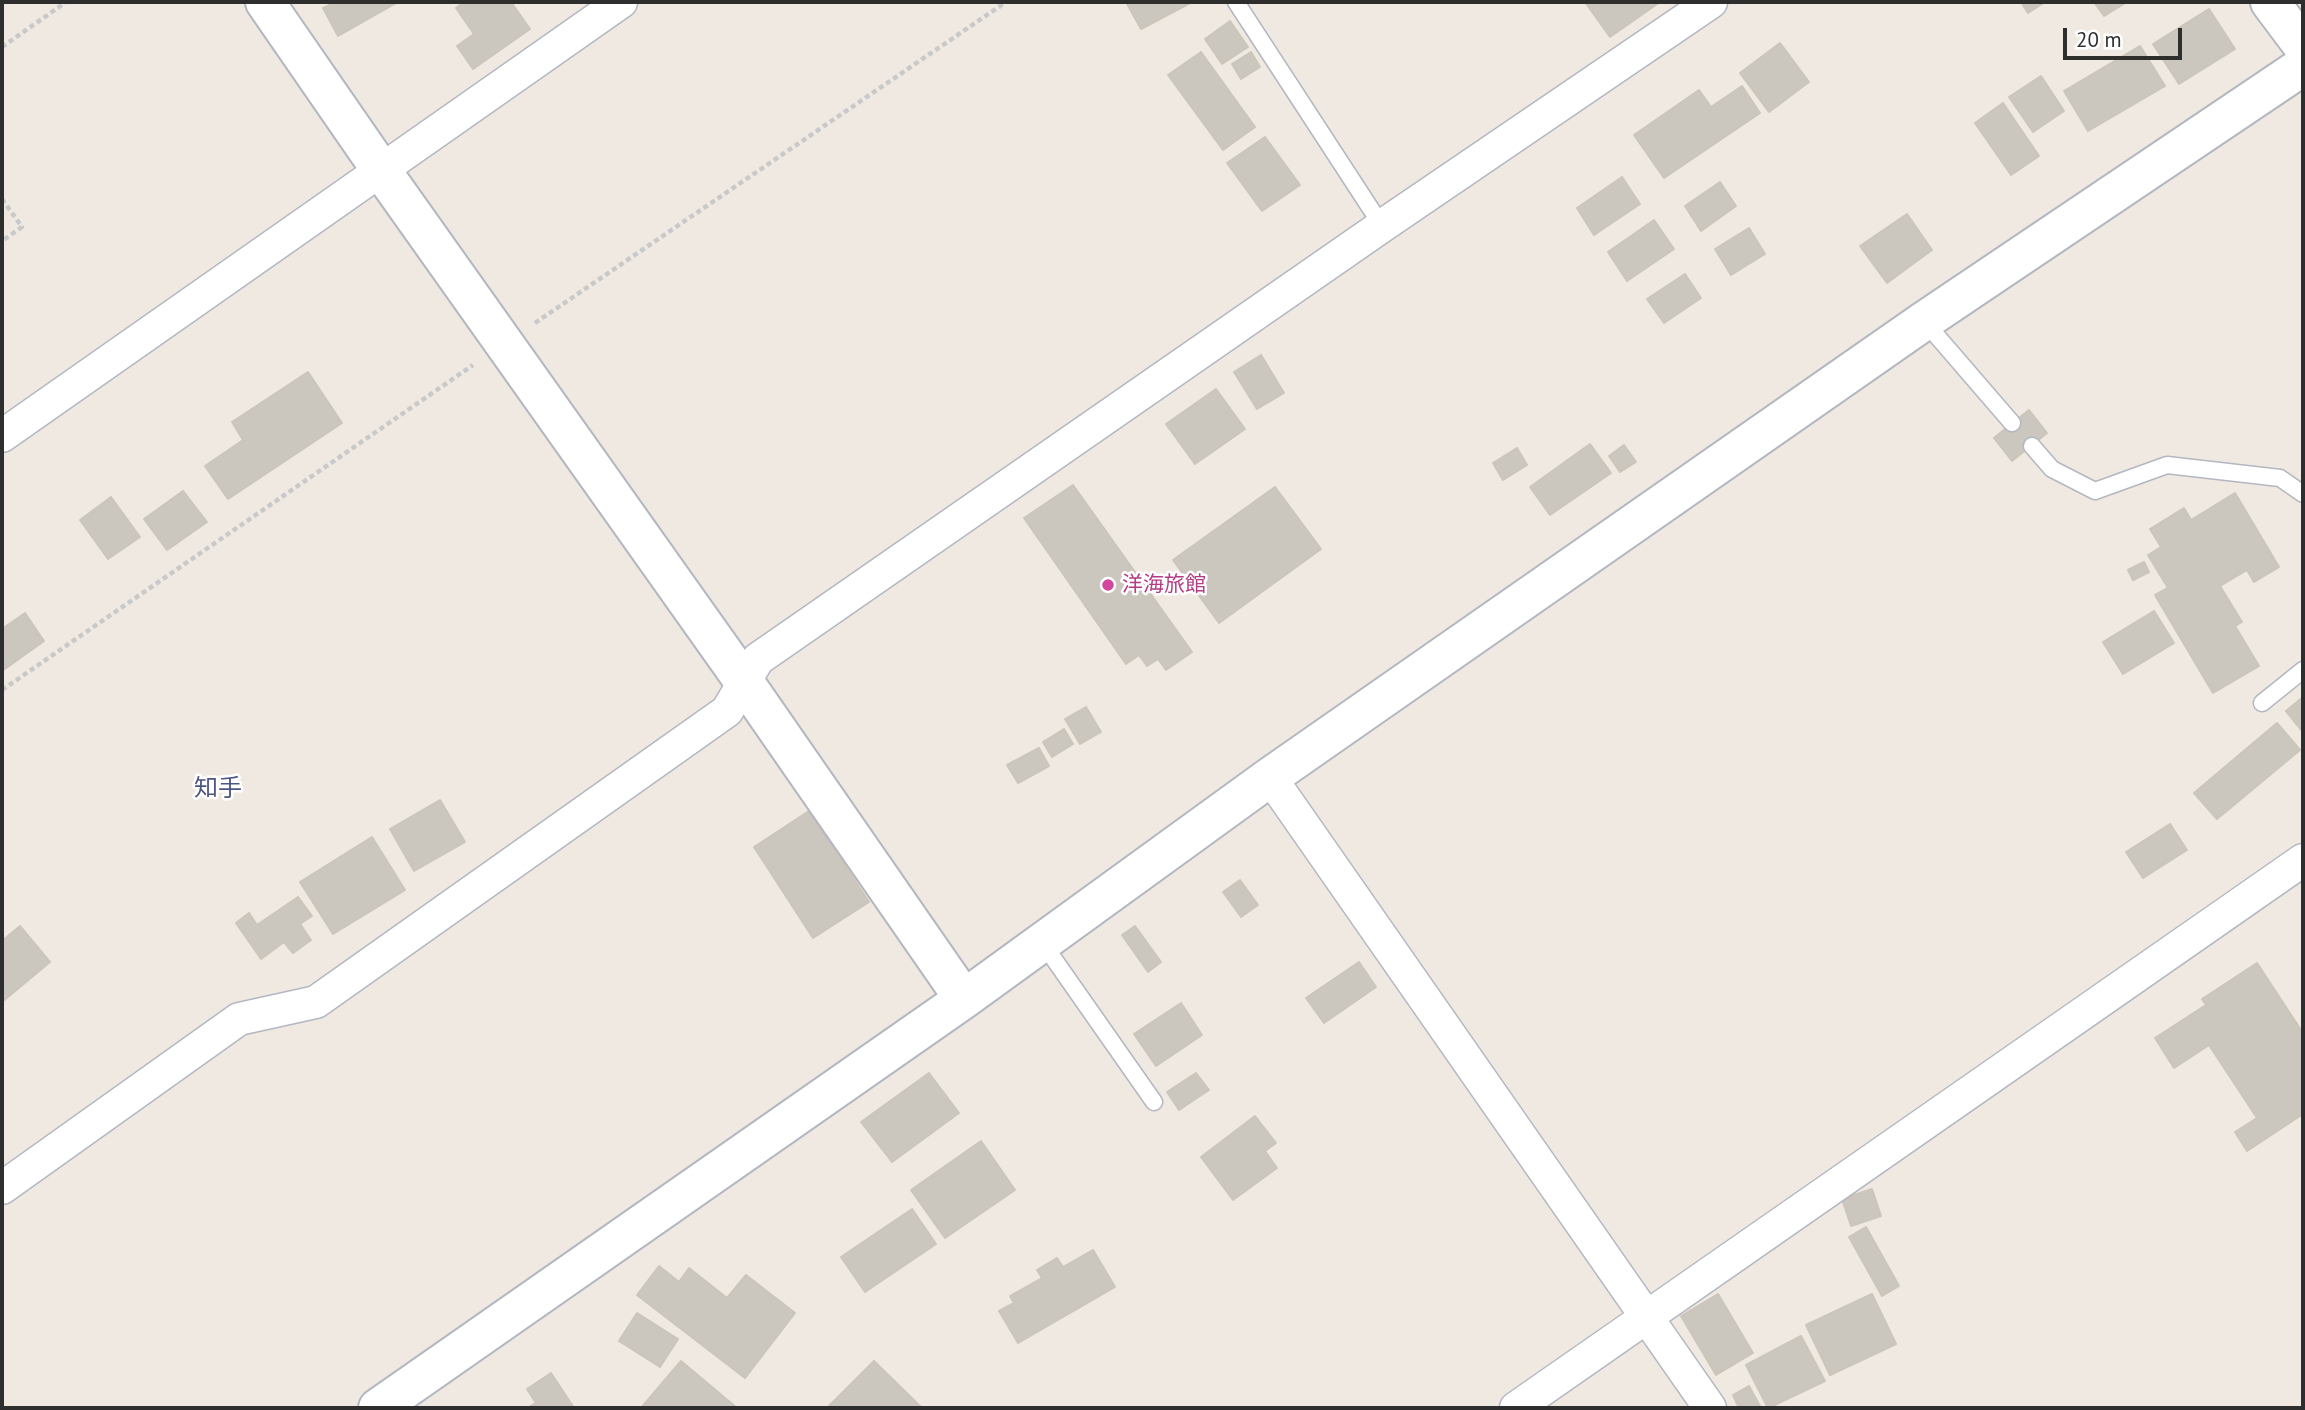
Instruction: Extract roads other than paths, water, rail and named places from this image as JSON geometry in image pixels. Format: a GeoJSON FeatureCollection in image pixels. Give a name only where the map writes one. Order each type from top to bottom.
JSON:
{"type":"FeatureCollection","features":[{"type":"Feature","properties":{"kind":"street"},"geometry":{"type":"LineString","coordinates":[[265,2],[964,999]]}},
{"type":"Feature","properties":{"kind":"street"},"geometry":{"type":"LineString","coordinates":[[2,436],[621,2]]}},
{"type":"Feature","properties":{"kind":"street"},"geometry":{"type":"LineString","coordinates":[[2,1188],[239,1018],[316,1002],[727,711],[758,659],[1382,226],[1711,2]]}},
{"type":"Feature","properties":{"kind":"street"},"geometry":{"type":"LineString","coordinates":[[2270,2],[2303,46]]}},
{"type":"Feature","properties":{"kind":"street"},"geometry":{"type":"LineString","coordinates":[[378,1408],[964,999],[1270,777],[1924,321],[2303,66]]}},
{"type":"Feature","properties":{"kind":"street"},"geometry":{"type":"LineString","coordinates":[[1270,777],[1710,1408]]}},
{"type":"Feature","properties":{"kind":"street"},"geometry":{"type":"LineString","coordinates":[[1516,1408],[2303,860]]}},
{"type":"Feature","properties":{"kind":"lane"},"geometry":{"type":"LineString","coordinates":[[1236,2],[1382,226]]}},
{"type":"Feature","properties":{"kind":"lane"},"geometry":{"type":"LineString","coordinates":[[1924,321],[2012,423]]}},
{"type":"Feature","properties":{"kind":"lane"},"geometry":{"type":"LineString","coordinates":[[2032,446],[2052,469],[2095,491],[2167,465],[2280,478],[2303,494]]}},
{"type":"Feature","properties":{"kind":"lane"},"geometry":{"type":"LineString","coordinates":[[2262,703],[2303,670]]}},
{"type":"Feature","properties":{"kind":"lane"},"geometry":{"type":"LineString","coordinates":[[1042,942],[1154,1102]]}},
{"type":"Feature","properties":{"kind":"place","name":"洋海旅館"},"geometry":{"type":"Point","coordinates":[1108,585]}},
{"type":"Feature","properties":{"kind":"district","name":"知手"},"geometry":{"type":"Point","coordinates":[218,789]}}]}
